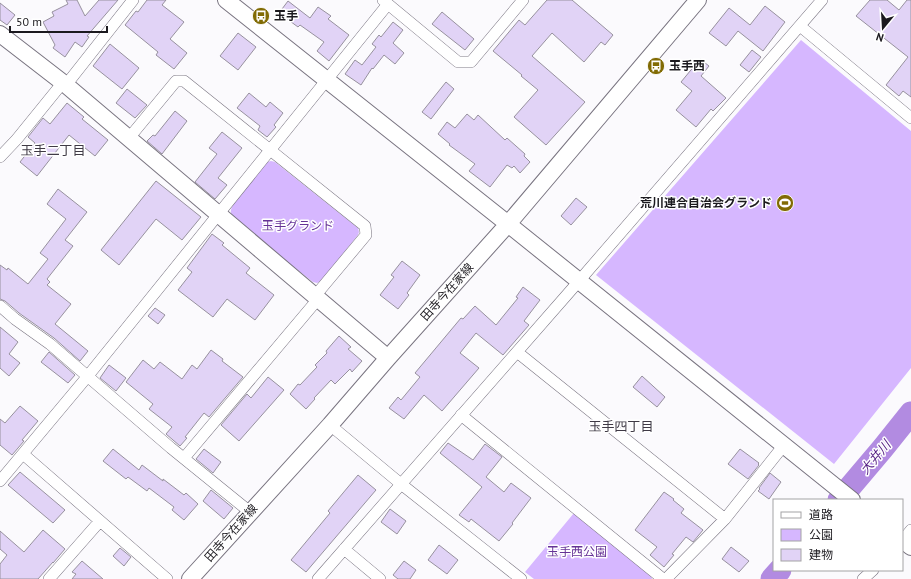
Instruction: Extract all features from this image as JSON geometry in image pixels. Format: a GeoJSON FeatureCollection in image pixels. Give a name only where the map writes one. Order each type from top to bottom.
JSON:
{"type":"FeatureCollection","features":[{"type":"Feature","properties":{"kind":"street"},"geometry":{"type":"LineString","coordinates":[[226,0],[851,499]]}},
{"type":"Feature","properties":{"kind":"street"},"geometry":{"type":"LineString","coordinates":[[0,481],[88,377],[326,80],[386,2],[458,62],[471,62],[523,0]]}},
{"type":"Feature","properties":{"kind":"street","name":"田寺今在家線"},"geometry":{"type":"LineString","coordinates":[[190,579],[508,224],[698,0]]}},
{"type":"Feature","properties":{"kind":"street"},"geometry":{"type":"LineString","coordinates":[[318,579],[579,281],[822,0]]}},
{"type":"Feature","properties":{"kind":"street"},"geometry":{"type":"LineString","coordinates":[[0,157],[17,139],[60,86],[66,85],[131,1]]}},
{"type":"Feature","properties":{"kind":"street"},"geometry":{"type":"LineString","coordinates":[[800,26],[911,118]]}},
{"type":"Feature","properties":{"kind":"street"},"geometry":{"type":"LineString","coordinates":[[0,34],[66,85],[388,358]]}},
{"type":"Feature","properties":{"kind":"street"},"geometry":{"type":"LineString","coordinates":[[129,138],[176,81],[184,81],[365,226],[366,235],[317,298],[184,458]]}},
{"type":"Feature","properties":{"kind":"street"},"geometry":{"type":"LineString","coordinates":[[0,306],[15,319],[50,344],[250,512]]}},
{"type":"Feature","properties":{"kind":"street"},"geometry":{"type":"LineString","coordinates":[[516,352],[725,519]]}},
{"type":"Feature","properties":{"kind":"street"},"geometry":{"type":"LineString","coordinates":[[461,415],[664,579],[725,519],[784,445]]}},
{"type":"Feature","properties":{"kind":"street"},"geometry":{"type":"LineString","coordinates":[[330,424],[401,484],[519,578]]}},
{"type":"Feature","properties":{"kind":"street"},"geometry":{"type":"LineString","coordinates":[[23,454],[167,579]]}},
{"type":"Feature","properties":{"kind":"street"},"geometry":{"type":"LineString","coordinates":[[49,579],[100,521]]}},
{"type":"Feature","properties":{"kind":"street"},"geometry":{"type":"LineString","coordinates":[[903,539],[911,530]]}},
{"type":"Feature","properties":{"kind":"street"},"geometry":{"type":"LineString","coordinates":[[903,541],[911,547]]}},
{"type":"Feature","properties":{"kind":"street"},"geometry":{"type":"LineString","coordinates":[[344,550],[380,579]]}},
{"type":"Feature","properties":{"kind":"street"},"geometry":{"type":"LineString","coordinates":[[863,579],[871,571]]}},
{"type":"Feature","properties":{"kind":"green space","name":"荒川連合自治会グランド"},"geometry":{"type":"Polygon","coordinates":[[[801,40],[911,131],[911,368],[834,464],[596,275],[801,40]]]}},
{"type":"Feature","properties":{"kind":"green space","name":"玉手グランド"},"geometry":{"type":"Polygon","coordinates":[[[267,162],[275,162],[358,228],[358,235],[321,281],[317,283],[313,282],[236,222],[231,215],[231,209],[234,203],[267,162]]]}},
{"type":"Feature","properties":{"kind":"green space","name":"玉手西公園"},"geometry":{"type":"Polygon","coordinates":[[[574,513],[651,576],[652,579],[534,579],[525,572],[574,513]]]}},
{"type":"Feature","properties":{"kind":"building"},"geometry":{"type":"Polygon","coordinates":[[[66,0],[77,0],[85,16],[99,0],[118,0],[87,36],[89,37],[82,47],[75,42],[65,57],[53,48],[55,45],[43,22],[54,16],[52,12],[68,4],[66,0]]]}},
{"type":"Feature","properties":{"kind":"building"},"geometry":{"type":"Polygon","coordinates":[[[147,0],[166,0],[162,5],[184,22],[170,39],[187,53],[174,69],[156,55],[158,52],[125,25],[147,0]]]}},
{"type":"Feature","properties":{"kind":"building"},"geometry":{"type":"Polygon","coordinates":[[[547,0],[572,0],[613,35],[605,45],[601,42],[584,62],[552,33],[532,56],[585,102],[546,145],[514,117],[538,90],[493,51],[519,20],[525,25],[547,0]]]}},
{"type":"Feature","properties":{"kind":"building"},"geometry":{"type":"Polygon","coordinates":[[[870,0],[887,0],[899,10],[907,0],[911,0],[911,97],[903,91],[899,96],[886,85],[908,57],[856,16],[870,0]]]}},
{"type":"Feature","properties":{"kind":"building"},"geometry":{"type":"Polygon","coordinates":[[[288,1],[310,18],[318,7],[331,16],[328,19],[349,35],[329,61],[317,51],[324,42],[300,25],[298,27],[279,13],[288,1]]]}},
{"type":"Feature","properties":{"kind":"building"},"geometry":{"type":"Polygon","coordinates":[[[0,3],[15,15],[7,25],[0,20],[0,3]]]}},
{"type":"Feature","properties":{"kind":"building"},"geometry":{"type":"Polygon","coordinates":[[[765,6],[785,22],[763,51],[738,31],[726,46],[709,33],[729,8],[750,25],[765,6]]]}},
{"type":"Feature","properties":{"kind":"building"},"geometry":{"type":"Polygon","coordinates":[[[442,12],[474,39],[465,50],[432,24],[442,12]]]}},
{"type":"Feature","properties":{"kind":"building"},"geometry":{"type":"Polygon","coordinates":[[[393,22],[403,30],[393,43],[404,53],[395,64],[384,55],[373,69],[372,68],[361,85],[345,74],[355,60],[362,65],[376,47],[372,44],[379,35],[381,37],[393,22]]]}},
{"type":"Feature","properties":{"kind":"building"},"geometry":{"type":"Polygon","coordinates":[[[238,33],[256,47],[238,70],[220,56],[238,33]]]}},
{"type":"Feature","properties":{"kind":"building"},"geometry":{"type":"Polygon","coordinates":[[[110,44],[139,68],[122,89],[93,66],[110,44]]]}},
{"type":"Feature","properties":{"kind":"building"},"geometry":{"type":"Polygon","coordinates":[[[752,50],[761,57],[749,72],[740,65],[752,50]]]}},
{"type":"Feature","properties":{"kind":"building"},"geometry":{"type":"Polygon","coordinates":[[[700,59],[709,66],[701,76],[726,98],[713,111],[711,109],[696,127],[676,110],[692,91],[681,82],[700,59]]]}},
{"type":"Feature","properties":{"kind":"building"},"geometry":{"type":"Polygon","coordinates":[[[446,82],[454,89],[431,119],[422,112],[446,82]]]}},
{"type":"Feature","properties":{"kind":"building"},"geometry":{"type":"Polygon","coordinates":[[[127,89],[147,105],[135,118],[116,103],[127,89]]]}},
{"type":"Feature","properties":{"kind":"building"},"geometry":{"type":"Polygon","coordinates":[[[249,93],[266,107],[270,102],[283,113],[274,125],[276,127],[267,137],[258,130],[260,126],[237,108],[249,93]]]}},
{"type":"Feature","properties":{"kind":"building"},"geometry":{"type":"Polygon","coordinates":[[[67,103],[84,117],[82,119],[108,140],[95,156],[69,135],[37,176],[20,162],[35,143],[28,137],[43,118],[50,124],[67,103]]]}},
{"type":"Feature","properties":{"kind":"building"},"geometry":{"type":"Polygon","coordinates":[[[175,111],[187,121],[162,154],[147,141],[153,135],[155,136],[175,111]]]}},
{"type":"Feature","properties":{"kind":"building"},"geometry":{"type":"Polygon","coordinates":[[[467,114],[474,120],[478,115],[505,140],[507,138],[525,154],[524,156],[530,162],[520,173],[514,166],[512,168],[507,165],[490,187],[469,171],[475,164],[449,145],[450,144],[438,134],[447,122],[455,128],[467,114]]]}},
{"type":"Feature","properties":{"kind":"building"},"geometry":{"type":"Polygon","coordinates":[[[222,132],[242,148],[218,178],[227,185],[215,199],[195,182],[217,154],[209,148],[222,132]]]}},
{"type":"Feature","properties":{"kind":"building"},"geometry":{"type":"Polygon","coordinates":[[[156,181],[201,217],[182,240],[156,219],[119,265],[101,250],[156,181]]]}},
{"type":"Feature","properties":{"kind":"building"},"geometry":{"type":"Polygon","coordinates":[[[58,189],[87,212],[65,240],[73,246],[47,279],[50,282],[47,285],[71,304],[55,324],[88,351],[80,361],[54,338],[5,301],[0,299],[0,265],[7,270],[8,268],[28,284],[48,259],[40,253],[66,219],[47,204],[58,189]]]}},
{"type":"Feature","properties":{"kind":"building"},"geometry":{"type":"Polygon","coordinates":[[[576,198],[587,207],[571,225],[561,216],[576,198]]]}},
{"type":"Feature","properties":{"kind":"building"},"geometry":{"type":"Polygon","coordinates":[[[212,234],[224,243],[222,245],[250,268],[246,273],[274,295],[255,320],[227,299],[213,317],[178,290],[192,272],[187,268],[212,234]]]}},
{"type":"Feature","properties":{"kind":"building"},"geometry":{"type":"Polygon","coordinates":[[[402,261],[420,275],[407,293],[409,295],[398,309],[380,295],[394,277],[391,275],[402,261]]]}},
{"type":"Feature","properties":{"kind":"building"},"geometry":{"type":"Polygon","coordinates":[[[523,287],[540,300],[524,321],[529,325],[503,355],[476,333],[460,353],[479,368],[442,411],[424,395],[404,419],[389,408],[398,397],[401,400],[420,377],[415,373],[461,318],[463,319],[475,306],[496,325],[518,298],[516,297],[523,287]]]}},
{"type":"Feature","properties":{"kind":"building"},"geometry":{"type":"Polygon","coordinates":[[[155,308],[165,315],[158,324],[148,316],[155,308]]]}},
{"type":"Feature","properties":{"kind":"building"},"geometry":{"type":"Polygon","coordinates":[[[0,327],[18,342],[9,354],[20,363],[9,376],[0,368],[0,327]]]}},
{"type":"Feature","properties":{"kind":"building"},"geometry":{"type":"Polygon","coordinates":[[[339,336],[351,347],[348,349],[362,361],[352,372],[350,369],[335,384],[331,380],[306,409],[290,394],[298,384],[300,385],[317,367],[315,365],[327,353],[326,351],[339,336]]]}},
{"type":"Feature","properties":{"kind":"building"},"geometry":{"type":"Polygon","coordinates":[[[211,350],[223,359],[222,361],[243,377],[209,417],[204,413],[185,437],[187,438],[180,446],[166,434],[172,427],[149,409],[153,404],[126,382],[143,360],[154,369],[160,362],[182,379],[192,365],[197,369],[211,350]]]}},
{"type":"Feature","properties":{"kind":"building"},"geometry":{"type":"Polygon","coordinates":[[[49,352],[75,375],[68,383],[41,362],[49,352]]]}},
{"type":"Feature","properties":{"kind":"building"},"geometry":{"type":"Polygon","coordinates":[[[109,365],[126,378],[116,391],[100,378],[109,365]]]}},
{"type":"Feature","properties":{"kind":"building"},"geometry":{"type":"Polygon","coordinates":[[[642,376],[665,397],[657,407],[633,387],[642,376]]]}},
{"type":"Feature","properties":{"kind":"building"},"geometry":{"type":"Polygon","coordinates":[[[268,377],[284,390],[239,441],[221,425],[247,394],[251,398],[268,377]]]}},
{"type":"Feature","properties":{"kind":"building"},"geometry":{"type":"Polygon","coordinates":[[[20,406],[38,421],[12,455],[0,445],[0,419],[5,423],[20,406]]]}},
{"type":"Feature","properties":{"kind":"building"},"geometry":{"type":"Polygon","coordinates":[[[448,443],[473,460],[485,444],[502,457],[486,477],[504,492],[511,483],[531,498],[499,541],[471,519],[469,522],[459,515],[482,487],[440,453],[448,443]]]}},
{"type":"Feature","properties":{"kind":"building"},"geometry":{"type":"Polygon","coordinates":[[[113,449],[139,470],[142,465],[184,495],[186,493],[198,504],[184,520],[172,510],[174,507],[149,488],[147,491],[128,477],[126,479],[103,461],[113,449]]]}},
{"type":"Feature","properties":{"kind":"building"},"geometry":{"type":"Polygon","coordinates":[[[204,449],[221,462],[213,473],[196,459],[204,449]]]}},
{"type":"Feature","properties":{"kind":"building"},"geometry":{"type":"Polygon","coordinates":[[[740,449],[759,463],[748,479],[728,464],[740,449]]]}},
{"type":"Feature","properties":{"kind":"building"},"geometry":{"type":"Polygon","coordinates":[[[20,472],[65,510],[53,523],[8,485],[20,472]]]}},
{"type":"Feature","properties":{"kind":"building"},"geometry":{"type":"Polygon","coordinates":[[[770,473],[781,482],[769,499],[758,491],[770,473]]]}},
{"type":"Feature","properties":{"kind":"building"},"geometry":{"type":"Polygon","coordinates":[[[358,475],[376,490],[306,572],[291,560],[330,513],[328,511],[358,475]]]}},
{"type":"Feature","properties":{"kind":"building"},"geometry":{"type":"Polygon","coordinates":[[[211,490],[233,508],[224,519],[203,501],[211,490]]]}},
{"type":"Feature","properties":{"kind":"building"},"geometry":{"type":"Polygon","coordinates":[[[664,492],[684,509],[681,513],[703,530],[693,542],[686,537],[672,554],[674,555],[664,567],[650,555],[657,547],[635,530],[664,492]]]}},
{"type":"Feature","properties":{"kind":"building"},"geometry":{"type":"Polygon","coordinates":[[[390,509],[406,521],[397,534],[381,522],[390,509]]]}},
{"type":"Feature","properties":{"kind":"building"},"geometry":{"type":"Polygon","coordinates":[[[43,530],[65,549],[53,563],[38,579],[0,579],[0,564],[7,555],[0,549],[0,531],[24,552],[43,530]]]}},
{"type":"Feature","properties":{"kind":"building"},"geometry":{"type":"Polygon","coordinates":[[[439,545],[458,560],[447,574],[428,560],[439,545]]]}},
{"type":"Feature","properties":{"kind":"building"},"geometry":{"type":"Polygon","coordinates":[[[731,547],[749,561],[739,572],[722,559],[731,547]]]}},
{"type":"Feature","properties":{"kind":"building"},"geometry":{"type":"Polygon","coordinates":[[[120,548],[131,557],[124,566],[113,556],[120,548]]]}},
{"type":"Feature","properties":{"kind":"building"},"geometry":{"type":"Polygon","coordinates":[[[82,561],[103,579],[72,579],[76,574],[72,572],[82,561]]]}},
{"type":"Feature","properties":{"kind":"building"},"geometry":{"type":"Polygon","coordinates":[[[404,561],[416,570],[410,579],[398,579],[393,575],[404,561]]]}},
{"type":"Feature","properties":{"kind":"waterway","name":"大井川"},"geometry":{"type":"LineString","coordinates":[[840,499],[911,413]]}},
{"type":"Feature","properties":{"kind":"waterway","name":"大井川"},"geometry":{"type":"LineString","coordinates":[[772,579],[779,571]]}},
{"type":"Feature","properties":{"kind":"place","name":"玉手"},"geometry":{"type":"Point","coordinates":[261,16]}},
{"type":"Feature","properties":{"kind":"place","name":"玉手西"},"geometry":{"type":"Point","coordinates":[656,66]}},
{"type":"Feature","properties":{"kind":"place","name":"荒川連合自治会グランド"},"geometry":{"type":"Point","coordinates":[785,203]}},
{"type":"Feature","properties":{"kind":"district","name":"玉手二丁目"},"geometry":{"type":"Point","coordinates":[53,150]}},
{"type":"Feature","properties":{"kind":"district","name":"玉手四丁目"},"geometry":{"type":"Point","coordinates":[621,426]}}]}
